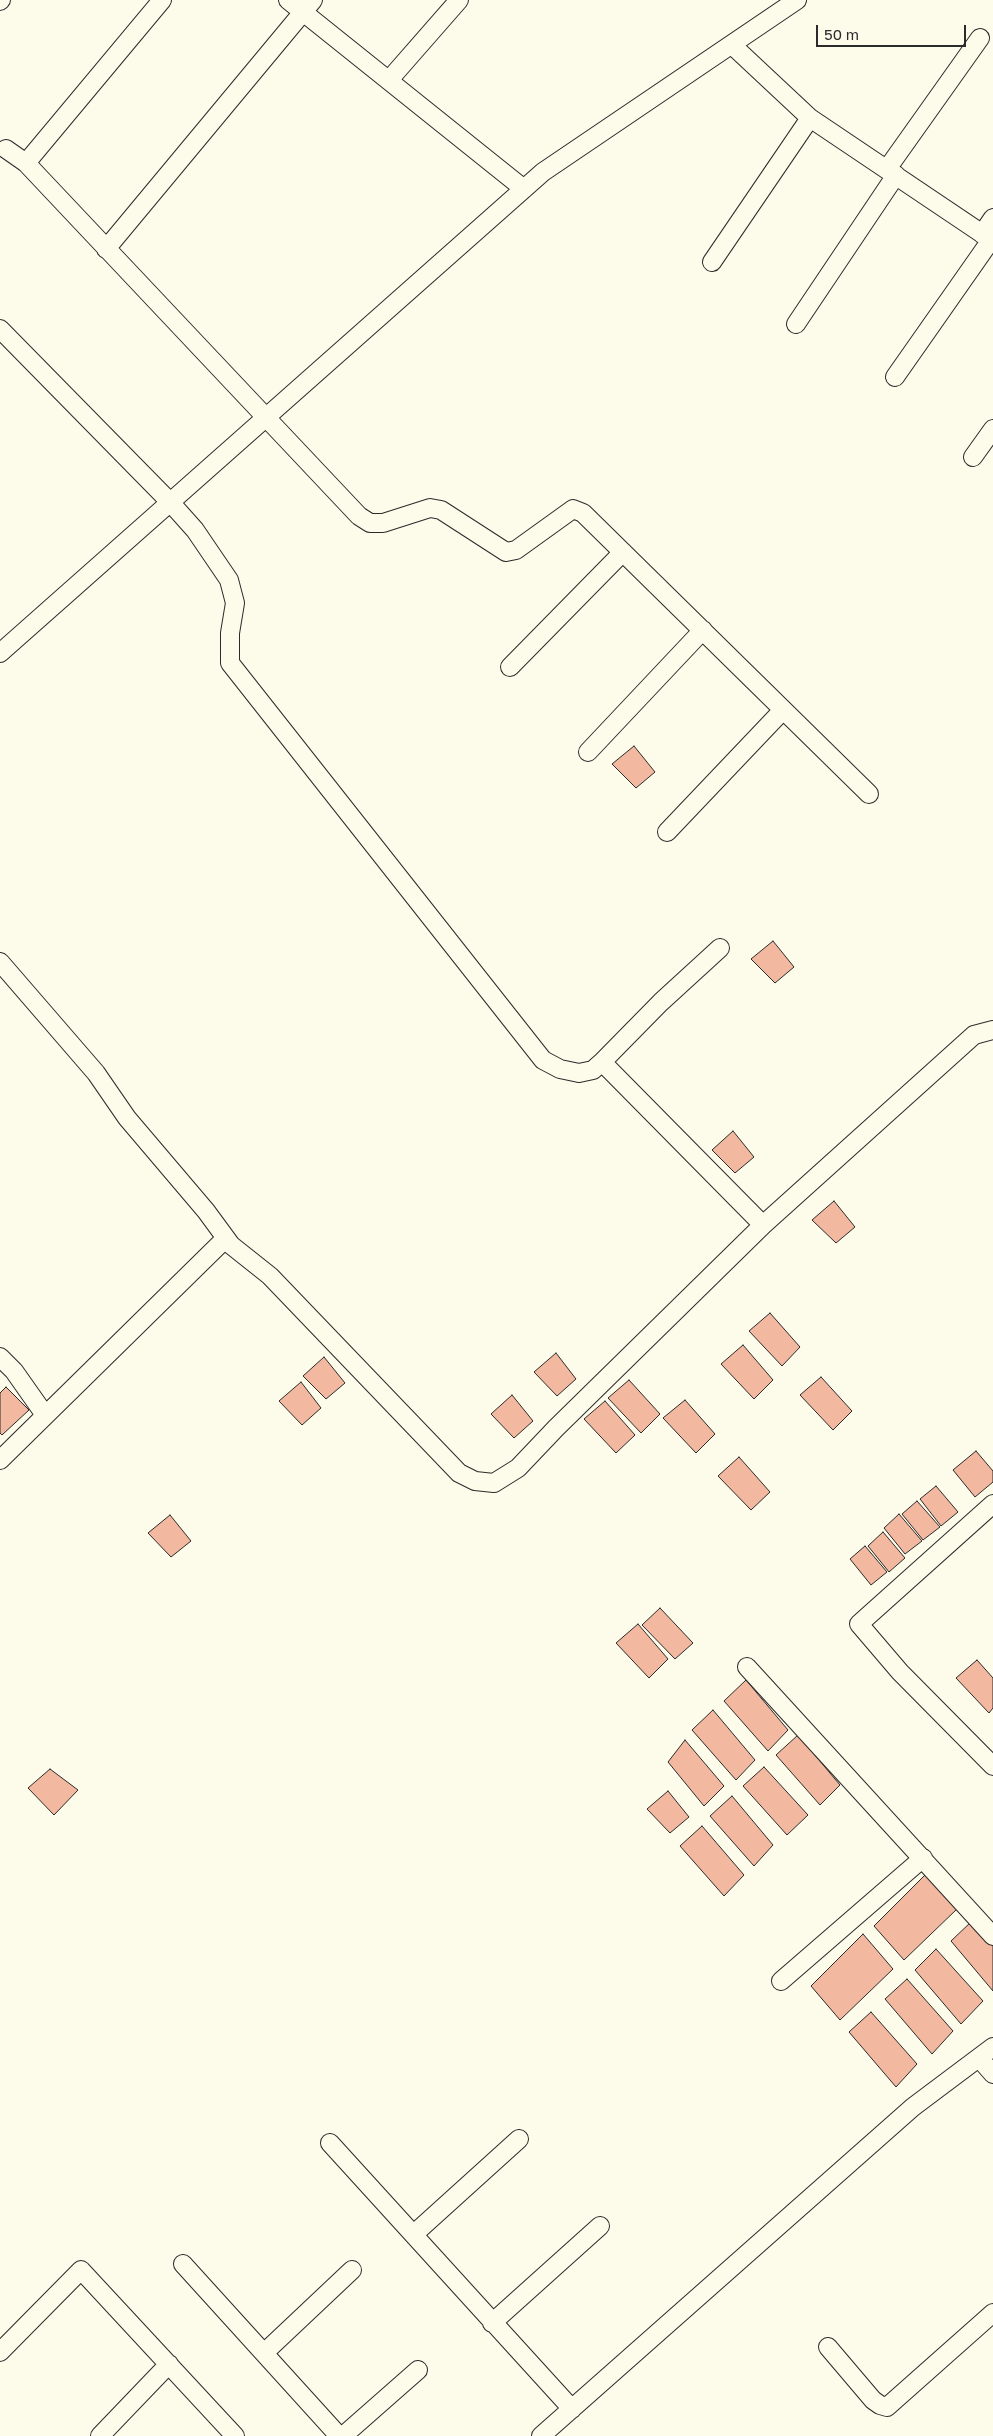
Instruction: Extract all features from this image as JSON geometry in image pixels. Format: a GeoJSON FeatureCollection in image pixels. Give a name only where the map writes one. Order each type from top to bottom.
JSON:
{"type":"FeatureCollection","features":[{"type":"Feature","properties":{"kind":"street"},"geometry":{"type":"LineString","coordinates":[[26,163],[162,0]]}},
{"type":"Feature","properties":{"kind":"street"},"geometry":{"type":"LineString","coordinates":[[288,0],[308,6],[389,80],[524,189]]}},
{"type":"Feature","properties":{"kind":"street"},"geometry":{"type":"LineString","coordinates":[[389,80],[459,0]]}},
{"type":"Feature","properties":{"kind":"street"},"geometry":{"type":"LineString","coordinates":[[0,653],[543,172],[797,0]]}},
{"type":"Feature","properties":{"kind":"street"},"geometry":{"type":"LineString","coordinates":[[106,249],[308,6]]}},
{"type":"Feature","properties":{"kind":"street"},"geometry":{"type":"LineString","coordinates":[[796,324],[891,172],[980,38]]}},
{"type":"Feature","properties":{"kind":"street"},"geometry":{"type":"LineString","coordinates":[[732,45],[810,118],[989,238]]}},
{"type":"Feature","properties":{"kind":"street"},"geometry":{"type":"LineString","coordinates":[[712,262],[810,118]]}},
{"type":"Feature","properties":{"kind":"street"},"geometry":{"type":"LineString","coordinates":[[2,149],[26,163],[359,516],[370,523],[383,524],[430,508],[441,510],[506,552],[516,550],[573,509],[583,513],[869,794]]}},
{"type":"Feature","properties":{"kind":"street"},"geometry":{"type":"LineString","coordinates":[[895,377],[989,238],[993,218]]}},
{"type":"Feature","properties":{"kind":"street"},"geometry":{"type":"LineString","coordinates":[[0,330],[170,502],[195,530],[229,580],[236,603],[230,633],[230,663],[543,1060],[560,1069],[579,1073],[592,1070],[661,1002],[720,948]]}},
{"type":"Feature","properties":{"kind":"street"},"geometry":{"type":"LineString","coordinates":[[973,457],[993,429]]}},
{"type":"Feature","properties":{"kind":"street"},"geometry":{"type":"LineString","coordinates":[[510,667],[623,552]]}},
{"type":"Feature","properties":{"kind":"street"},"geometry":{"type":"LineString","coordinates":[[588,752],[703,630]]}},
{"type":"Feature","properties":{"kind":"street"},"geometry":{"type":"LineString","coordinates":[[667,832],[783,710]]}},
{"type":"Feature","properties":{"kind":"street"},"geometry":{"type":"LineString","coordinates":[[0,962],[96,1073],[127,1118],[231,1245],[270,1276],[459,1473],[475,1481],[494,1483],[518,1468],[556,1428],[763,1224],[974,1035],[993,1030]]}},
{"type":"Feature","properties":{"kind":"street"},"geometry":{"type":"LineString","coordinates":[[602,1062],[763,1224]]}},
{"type":"Feature","properties":{"kind":"street"},"geometry":{"type":"LineString","coordinates":[[0,1460],[226,1238]]}},
{"type":"Feature","properties":{"kind":"street"},"geometry":{"type":"LineString","coordinates":[[0,1357],[14,1370],[45,1415]]}},
{"type":"Feature","properties":{"kind":"street"},"geometry":{"type":"LineString","coordinates":[[993,1504],[859,1624],[900,1672],[993,1766]]}},
{"type":"Feature","properties":{"kind":"street"},"geometry":{"type":"LineString","coordinates":[[747,1667],[993,1936]]}},
{"type":"Feature","properties":{"kind":"street"},"geometry":{"type":"LineString","coordinates":[[781,1980],[923,1858]]}},
{"type":"Feature","properties":{"kind":"street"},"geometry":{"type":"LineString","coordinates":[[542,2436],[913,2107],[986,2052],[993,2074]]}},
{"type":"Feature","properties":{"kind":"street"},"geometry":{"type":"LineString","coordinates":[[414,2234],[519,2139]]}},
{"type":"Feature","properties":{"kind":"street"},"geometry":{"type":"LineString","coordinates":[[330,2143],[572,2409]]}},
{"type":"Feature","properties":{"kind":"street"},"geometry":{"type":"LineString","coordinates":[[492,2323],[600,2226]]}},
{"type":"Feature","properties":{"kind":"street"},"geometry":{"type":"LineString","coordinates":[[183,2264],[341,2436],[418,2370]]}},
{"type":"Feature","properties":{"kind":"street"},"geometry":{"type":"LineString","coordinates":[[0,2352],[81,2270],[235,2436]]}},
{"type":"Feature","properties":{"kind":"street"},"geometry":{"type":"LineString","coordinates":[[264,2353],[352,2270]]}},
{"type":"Feature","properties":{"kind":"street"},"geometry":{"type":"LineString","coordinates":[[828,2347],[873,2400],[880,2405],[887,2406],[993,2313]]}},
{"type":"Feature","properties":{"kind":"street"},"geometry":{"type":"LineString","coordinates":[[100,2436],[168,2364]]}},
{"type":"Feature","properties":{"kind":"building"},"geometry":{"type":"Polygon","coordinates":[[[634,746],[655,772],[636,788],[612,764],[634,746]]]}},
{"type":"Feature","properties":{"kind":"building"},"geometry":{"type":"Polygon","coordinates":[[[773,941],[794,967],[775,983],[751,959],[773,941]]]}},
{"type":"Feature","properties":{"kind":"building"},"geometry":{"type":"Polygon","coordinates":[[[733,1131],[754,1157],[735,1173],[712,1150],[733,1131]]]}},
{"type":"Feature","properties":{"kind":"building"},"geometry":{"type":"Polygon","coordinates":[[[834,1201],[855,1227],[836,1243],[812,1220],[834,1201]]]}},
{"type":"Feature","properties":{"kind":"building"},"geometry":{"type":"Polygon","coordinates":[[[770,1313],[800,1347],[782,1366],[749,1331],[770,1313]]]}},
{"type":"Feature","properties":{"kind":"building"},"geometry":{"type":"Polygon","coordinates":[[[743,1345],[773,1380],[754,1399],[721,1364],[743,1345]]]}},
{"type":"Feature","properties":{"kind":"building"},"geometry":{"type":"Polygon","coordinates":[[[556,1353],[576,1379],[557,1396],[534,1372],[556,1353]]]}},
{"type":"Feature","properties":{"kind":"building"},"geometry":{"type":"Polygon","coordinates":[[[324,1357],[345,1383],[326,1399],[303,1376],[324,1357]]]}},
{"type":"Feature","properties":{"kind":"building"},"geometry":{"type":"Polygon","coordinates":[[[821,1377],[852,1411],[833,1430],[800,1395],[821,1377]]]}},
{"type":"Feature","properties":{"kind":"building"},"geometry":{"type":"Polygon","coordinates":[[[629,1380],[660,1414],[641,1433],[608,1398],[629,1380]]]}},
{"type":"Feature","properties":{"kind":"building"},"geometry":{"type":"Polygon","coordinates":[[[301,1382],[321,1408],[302,1425],[279,1401],[301,1382]]]}},
{"type":"Feature","properties":{"kind":"building"},"geometry":{"type":"Polygon","coordinates":[[[6,1387],[29,1410],[2,1435],[0,1433],[0,1393],[6,1387]]]}},
{"type":"Feature","properties":{"kind":"building"},"geometry":{"type":"Polygon","coordinates":[[[512,1395],[533,1421],[514,1438],[491,1414],[512,1395]]]}},
{"type":"Feature","properties":{"kind":"building"},"geometry":{"type":"Polygon","coordinates":[[[685,1400],[715,1434],[696,1453],[663,1418],[685,1400]]]}},
{"type":"Feature","properties":{"kind":"building"},"geometry":{"type":"Polygon","coordinates":[[[605,1401],[635,1435],[616,1453],[584,1419],[605,1401]]]}},
{"type":"Feature","properties":{"kind":"building"},"geometry":{"type":"Polygon","coordinates":[[[976,1451],[993,1471],[993,1482],[975,1497],[953,1470],[976,1451]]]}},
{"type":"Feature","properties":{"kind":"building"},"geometry":{"type":"Polygon","coordinates":[[[739,1457],[770,1492],[751,1510],[718,1476],[739,1457]]]}},
{"type":"Feature","properties":{"kind":"building"},"geometry":{"type":"Polygon","coordinates":[[[936,1486],[958,1512],[941,1526],[920,1499],[936,1486]]]}},
{"type":"Feature","properties":{"kind":"building"},"geometry":{"type":"Polygon","coordinates":[[[917,1501],[940,1527],[923,1540],[902,1514],[917,1501]]]}},
{"type":"Feature","properties":{"kind":"building"},"geometry":{"type":"Polygon","coordinates":[[[899,1514],[922,1541],[905,1554],[884,1528],[899,1514]]]}},
{"type":"Feature","properties":{"kind":"building"},"geometry":{"type":"Polygon","coordinates":[[[170,1515],[191,1541],[171,1557],[148,1533],[170,1515]]]}},
{"type":"Feature","properties":{"kind":"building"},"geometry":{"type":"Polygon","coordinates":[[[883,1532],[905,1558],[889,1572],[868,1546],[883,1532]]]}},
{"type":"Feature","properties":{"kind":"building"},"geometry":{"type":"Polygon","coordinates":[[[865,1546],[887,1572],[871,1585],[850,1559],[865,1546]]]}},
{"type":"Feature","properties":{"kind":"building"},"geometry":{"type":"Polygon","coordinates":[[[660,1608],[693,1643],[675,1659],[642,1625],[660,1608]]]}},
{"type":"Feature","properties":{"kind":"building"},"geometry":{"type":"Polygon","coordinates":[[[638,1624],[668,1659],[649,1678],[616,1643],[638,1624]]]}},
{"type":"Feature","properties":{"kind":"building"},"geometry":{"type":"Polygon","coordinates":[[[977,1660],[993,1678],[993,1708],[989,1713],[956,1678],[977,1660]]]}},
{"type":"Feature","properties":{"kind":"building"},"geometry":{"type":"Polygon","coordinates":[[[746,1680],[788,1730],[768,1751],[724,1701],[746,1680]]]}},
{"type":"Feature","properties":{"kind":"building"},"geometry":{"type":"Polygon","coordinates":[[[713,1710],[755,1760],[736,1780],[692,1730],[713,1710]]]}},
{"type":"Feature","properties":{"kind":"building"},"geometry":{"type":"Polygon","coordinates":[[[798,1735],[840,1785],[820,1805],[776,1755],[798,1735]]]}},
{"type":"Feature","properties":{"kind":"building"},"geometry":{"type":"Polygon","coordinates":[[[685,1740],[724,1786],[704,1806],[668,1762],[685,1740]]]}},
{"type":"Feature","properties":{"kind":"building"},"geometry":{"type":"Polygon","coordinates":[[[764,1767],[808,1815],[787,1835],[743,1786],[764,1767]]]}},
{"type":"Feature","properties":{"kind":"building"},"geometry":{"type":"Polygon","coordinates":[[[50,1769],[78,1790],[54,1815],[28,1788],[50,1769]]]}},
{"type":"Feature","properties":{"kind":"building"},"geometry":{"type":"Polygon","coordinates":[[[668,1791],[689,1817],[670,1833],[647,1809],[668,1791]]]}},
{"type":"Feature","properties":{"kind":"building"},"geometry":{"type":"Polygon","coordinates":[[[732,1796],[773,1845],[754,1866],[710,1816],[732,1796]]]}},
{"type":"Feature","properties":{"kind":"building"},"geometry":{"type":"Polygon","coordinates":[[[702,1826],[744,1875],[724,1896],[680,1846],[702,1826]]]}},
{"type":"Feature","properties":{"kind":"building"},"geometry":{"type":"Polygon","coordinates":[[[926,1874],[957,1909],[904,1960],[874,1926],[926,1874]]]}},
{"type":"Feature","properties":{"kind":"building"},"geometry":{"type":"Polygon","coordinates":[[[972,1921],[993,1944],[993,1991],[951,1941],[972,1921]]]}},
{"type":"Feature","properties":{"kind":"building"},"geometry":{"type":"Polygon","coordinates":[[[863,1934],[893,1969],[840,2020],[811,1986],[863,1934]]]}},
{"type":"Feature","properties":{"kind":"building"},"geometry":{"type":"Polygon","coordinates":[[[936,1949],[983,2001],[961,2024],[915,1970],[936,1949]]]}},
{"type":"Feature","properties":{"kind":"building"},"geometry":{"type":"Polygon","coordinates":[[[907,1979],[953,2031],[932,2054],[885,1999],[907,1979]]]}},
{"type":"Feature","properties":{"kind":"building"},"geometry":{"type":"Polygon","coordinates":[[[871,2012],[917,2064],[896,2087],[849,2032],[871,2012]]]}}]}
